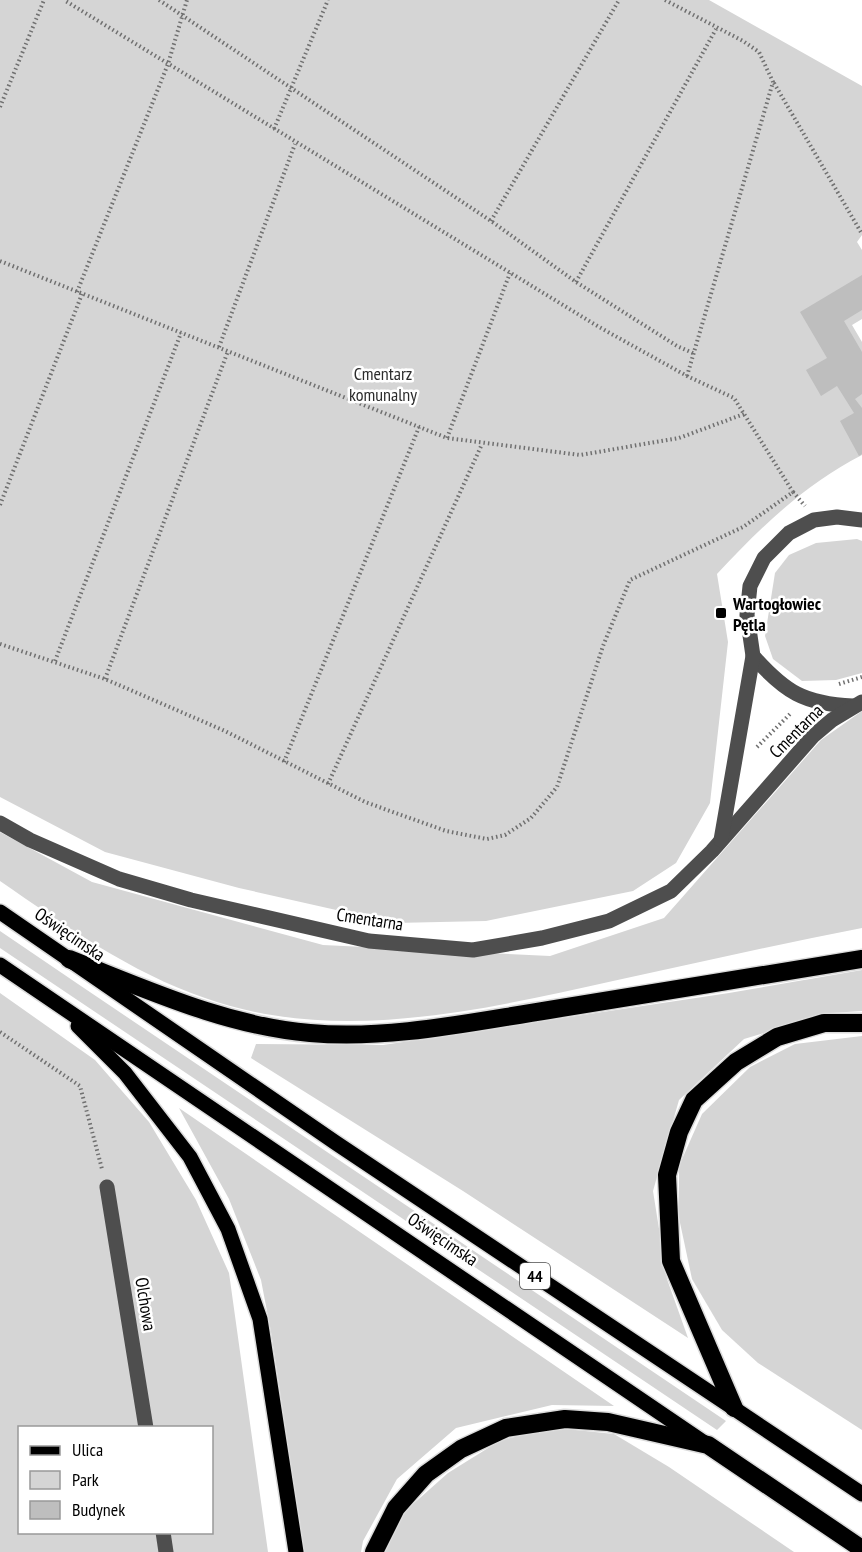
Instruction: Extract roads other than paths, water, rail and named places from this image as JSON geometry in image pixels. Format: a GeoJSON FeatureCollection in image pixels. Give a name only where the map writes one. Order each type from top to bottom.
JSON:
{"type":"FeatureCollection","features":[{"type":"Feature","properties":{"kind":"highway"},"geometry":{"type":"LineString","coordinates":[[69,959],[178,1002],[261,1026],[309,1033],[356,1035],[467,1023],[862,959]]}},
{"type":"Feature","properties":{"kind":"highway"},"geometry":{"type":"LineString","coordinates":[[734,1408],[671,1261],[667,1174],[679,1132],[694,1100],[736,1062],[777,1037],[824,1023],[862,1023]]}},
{"type":"Feature","properties":{"kind":"highway"},"geometry":{"type":"LineString","coordinates":[[374,1552],[396,1508],[426,1474],[461,1449],[506,1428],[565,1419],[608,1422],[708,1445]]}},
{"type":"Feature","properties":{"kind":"highway","name":"Oświęcimska"},"geometry":{"type":"LineString","coordinates":[[708,1445],[862,1549]]}},
{"type":"Feature","properties":{"kind":"main road","name":"Oświęcimska"},"geometry":{"type":"LineString","coordinates":[[0,912],[336,1143],[862,1494]]}},
{"type":"Feature","properties":{"kind":"main road","name":"Oświęcimska"},"geometry":{"type":"LineString","coordinates":[[0,965],[708,1445]]}},
{"type":"Feature","properties":{"kind":"main road"},"geometry":{"type":"LineString","coordinates":[[55,1002],[125,1073],[190,1157],[228,1229],[260,1319],[296,1552]]}},
{"type":"Feature","properties":{"kind":"street"},"geometry":{"type":"LineString","coordinates":[[721,840],[753,656],[747,615],[750,586],[764,558],[789,533],[814,520],[837,517],[862,520]]}},
{"type":"Feature","properties":{"kind":"street","name":"Cmentarna"},"geometry":{"type":"LineString","coordinates":[[753,656],[786,689],[805,699],[824,705],[858,704]]}},
{"type":"Feature","properties":{"kind":"street","name":"Cmentarna"},"geometry":{"type":"LineString","coordinates":[[0,823],[30,840],[119,879],[191,900],[369,941],[473,950],[542,938],[609,921],[671,891],[721,840],[813,736],[832,720],[858,704]]}},
{"type":"Feature","properties":{"kind":"street","name":"Olchowa"},"geometry":{"type":"LineString","coordinates":[[107,1187],[146,1426]]}},
{"type":"Feature","properties":{"kind":"street"},"geometry":{"type":"LineString","coordinates":[[162,1534],[166,1552]]}},
{"type":"Feature","properties":{"kind":"place","name":"Wartogłowiec Pętla"},"geometry":{"type":"Point","coordinates":[721,613]}},
{"type":"Feature","properties":{"kind":"park label","name":"Cmentarz komunalny"},"geometry":{"type":"Point","coordinates":[383,383]}}]}
